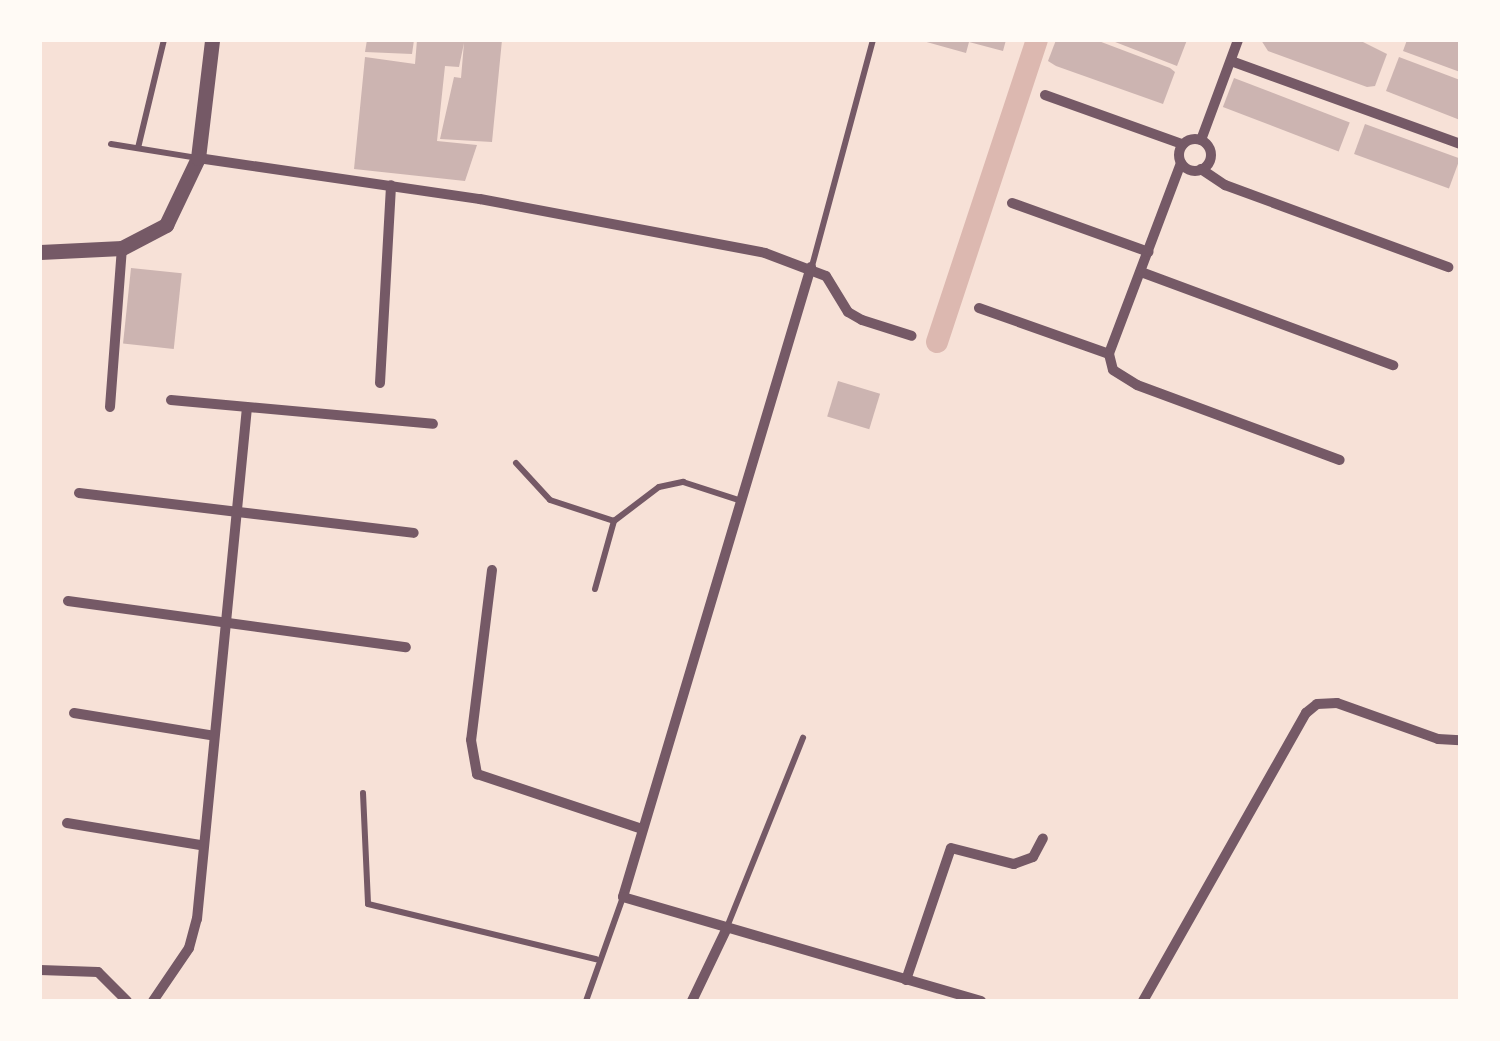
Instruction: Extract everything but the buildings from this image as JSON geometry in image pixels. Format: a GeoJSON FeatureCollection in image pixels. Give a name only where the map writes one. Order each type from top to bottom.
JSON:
{"type":"FeatureCollection","features":[{"type":"Feature","properties":{"kind":"street"},"geometry":{"type":"LineString","coordinates":[[40,252],[122,248],[166,226],[198,158],[212,40]]}},
{"type":"Feature","properties":{"kind":"street"},"geometry":{"type":"LineString","coordinates":[[1202,169],[1210,157],[1201,140],[1238,40]]}},
{"type":"Feature","properties":{"kind":"street"},"geometry":{"type":"LineString","coordinates":[[1230,62],[1460,144]]}},
{"type":"Feature","properties":{"kind":"street"},"geometry":{"type":"LineString","coordinates":[[1046,96],[1182,144],[1201,140]]}},
{"type":"Feature","properties":{"kind":"street"},"geometry":{"type":"LineString","coordinates":[[1108,354],[1182,163],[1182,144]]}},
{"type":"Feature","properties":{"kind":"street"},"geometry":{"type":"LineString","coordinates":[[198,158],[391,185],[722,243],[811,267],[833,284],[848,312],[912,336]]}},
{"type":"Feature","properties":{"kind":"street"},"geometry":{"type":"LineString","coordinates":[[1182,163],[1202,169],[1225,185],[1448,268]]}},
{"type":"Feature","properties":{"kind":"street"},"geometry":{"type":"LineString","coordinates":[[380,384],[391,185]]}},
{"type":"Feature","properties":{"kind":"street"},"geometry":{"type":"LineString","coordinates":[[1012,203],[1148,252]]}},
{"type":"Feature","properties":{"kind":"street"},"geometry":{"type":"LineString","coordinates":[[110,407],[122,248]]}},
{"type":"Feature","properties":{"kind":"street"},"geometry":{"type":"LineString","coordinates":[[811,267],[623,898],[981,1001]]}},
{"type":"Feature","properties":{"kind":"street"},"geometry":{"type":"LineString","coordinates":[[1141,272],[1393,365]]}},
{"type":"Feature","properties":{"kind":"street"},"geometry":{"type":"LineString","coordinates":[[979,308],[1108,354],[1122,379],[1340,460]]}},
{"type":"Feature","properties":{"kind":"street"},"geometry":{"type":"LineString","coordinates":[[171,400],[433,424]]}},
{"type":"Feature","properties":{"kind":"street"},"geometry":{"type":"LineString","coordinates":[[153,1001],[190,948],[248,407]]}},
{"type":"Feature","properties":{"kind":"street"},"geometry":{"type":"LineString","coordinates":[[79,493],[414,533]]}},
{"type":"Feature","properties":{"kind":"street"},"geometry":{"type":"LineString","coordinates":[[492,570],[471,740],[477,774],[642,829]]}},
{"type":"Feature","properties":{"kind":"street"},"geometry":{"type":"LineString","coordinates":[[68,601],[406,647]]}},
{"type":"Feature","properties":{"kind":"street"},"geometry":{"type":"LineString","coordinates":[[1143,1001],[1306,713],[1317,704],[1336,703],[1438,740],[1460,740]]}},
{"type":"Feature","properties":{"kind":"street"},"geometry":{"type":"LineString","coordinates":[[74,713],[210,735]]}},
{"type":"Feature","properties":{"kind":"street"},"geometry":{"type":"LineString","coordinates":[[67,823],[200,845]]}},
{"type":"Feature","properties":{"kind":"street"},"geometry":{"type":"LineString","coordinates":[[906,980],[952,848],[1014,864],[1032,857],[1042,838]]}},
{"type":"Feature","properties":{"kind":"street"},"geometry":{"type":"LineString","coordinates":[[694,1001],[726,928]]}},
{"type":"Feature","properties":{"kind":"street"},"geometry":{"type":"LineString","coordinates":[[40,970],[98,972],[127,1001]]}},
{"type":"Feature","properties":{"kind":"lane"},"geometry":{"type":"LineString","coordinates":[[138,148],[164,40]]}},
{"type":"Feature","properties":{"kind":"lane"},"geometry":{"type":"LineString","coordinates":[[811,267],[872,40]]}},
{"type":"Feature","properties":{"kind":"lane"},"geometry":{"type":"LineString","coordinates":[[111,144],[198,158]]}},
{"type":"Feature","properties":{"kind":"lane"},"geometry":{"type":"LineString","coordinates":[[516,463],[550,500],[614,521]]}},
{"type":"Feature","properties":{"kind":"lane"},"geometry":{"type":"LineString","coordinates":[[595,590],[614,521],[670,483],[742,500]]}},
{"type":"Feature","properties":{"kind":"lane"},"geometry":{"type":"LineString","coordinates":[[726,928],[803,738]]}},
{"type":"Feature","properties":{"kind":"lane"},"geometry":{"type":"LineString","coordinates":[[363,793],[368,904],[596,959]]}},
{"type":"Feature","properties":{"kind":"lane"},"geometry":{"type":"LineString","coordinates":[[586,1001],[596,959],[623,898]]}},
{"type":"Feature","properties":{"kind":"waterway"},"geometry":{"type":"LineString","coordinates":[[937,342],[1037,40]]}}]}
